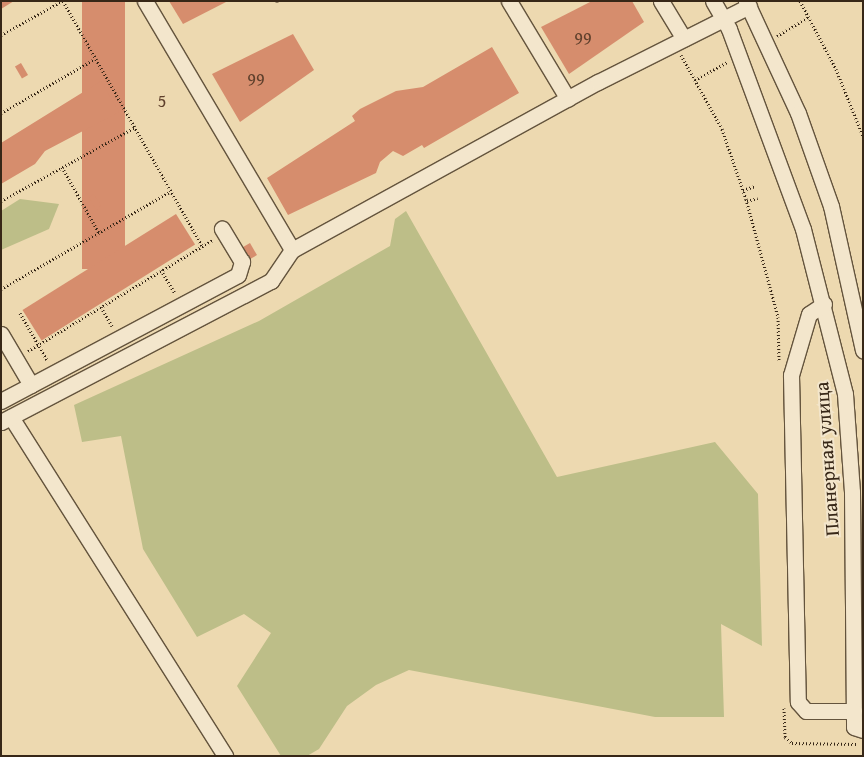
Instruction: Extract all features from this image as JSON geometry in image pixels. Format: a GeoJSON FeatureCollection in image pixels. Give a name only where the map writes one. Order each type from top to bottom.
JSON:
{"type":"FeatureCollection","features":[{"type":"Feature","properties":{"kind":"street"},"geometry":{"type":"LineString","coordinates":[[145,1],[292,250]]}},
{"type":"Feature","properties":{"kind":"street"},"geometry":{"type":"LineString","coordinates":[[509,1],[568,99]]}},
{"type":"Feature","properties":{"kind":"street"},"geometry":{"type":"LineString","coordinates":[[661,1],[680,42]]}},
{"type":"Feature","properties":{"kind":"street","name":"Планерная улица"},"geometry":{"type":"LineString","coordinates":[[713,1],[724,19],[803,229],[824,304],[847,423],[854,712],[858,729]]}},
{"type":"Feature","properties":{"kind":"street"},"geometry":{"type":"LineString","coordinates":[[225,756],[6,419],[272,280],[292,250],[568,99],[724,19],[748,4],[798,113],[831,206],[863,350]]}},
{"type":"Feature","properties":{"kind":"street"},"geometry":{"type":"LineString","coordinates":[[1,401],[182,306],[242,269],[224,231]]}},
{"type":"Feature","properties":{"kind":"street"},"geometry":{"type":"LineString","coordinates":[[824,304],[809,314],[791,375],[798,702],[806,711],[854,712]]}},
{"type":"Feature","properties":{"kind":"street"},"geometry":{"type":"LineString","coordinates":[[1,334],[31,385]]}},
{"type":"Feature","properties":{"kind":"path"},"geometry":{"type":"LineString","coordinates":[[1,35],[62,1],[202,246]]}},
{"type":"Feature","properties":{"kind":"path"},"geometry":{"type":"LineString","coordinates":[[800,1],[836,69],[863,136]]}},
{"type":"Feature","properties":{"kind":"path"},"geometry":{"type":"LineString","coordinates":[[680,42],[722,129],[743,190],[778,317],[779,366]]}},
{"type":"Feature","properties":{"kind":"path"},"geometry":{"type":"LineString","coordinates":[[1,113],[95,60]]}},
{"type":"Feature","properties":{"kind":"path"},"geometry":{"type":"LineString","coordinates":[[1,201],[134,128]]}},
{"type":"Feature","properties":{"kind":"path"},"geometry":{"type":"LineString","coordinates":[[62,167],[99,233]]}},
{"type":"Feature","properties":{"kind":"path"},"geometry":{"type":"LineString","coordinates":[[743,190],[755,186]]}},
{"type":"Feature","properties":{"kind":"path"},"geometry":{"type":"LineString","coordinates":[[1,289],[170,192]]}},
{"type":"Feature","properties":{"kind":"path"},"geometry":{"type":"LineString","coordinates":[[746,201],[758,198]]}},
{"type":"Feature","properties":{"kind":"path"},"geometry":{"type":"LineString","coordinates":[[15,358],[224,231]]}},
{"type":"Feature","properties":{"kind":"path"},"geometry":{"type":"LineString","coordinates":[[161,270],[182,306]]}},
{"type":"Feature","properties":{"kind":"path"},"geometry":{"type":"LineString","coordinates":[[101,307],[119,338]]}},
{"type":"Feature","properties":{"kind":"path"},"geometry":{"type":"LineString","coordinates":[[20,313],[54,372]]}},
{"type":"Feature","properties":{"kind":"path"},"geometry":{"type":"LineString","coordinates":[[784,701],[785,737],[792,743],[863,744]]}},
{"type":"Feature","properties":{"kind":"green space"},"geometry":{"type":"Polygon","coordinates":[[[20,199],[59,204],[49,229],[1,250],[1,211],[20,199]]]}},
{"type":"Feature","properties":{"kind":"green space"},"geometry":{"type":"Polygon","coordinates":[[[406,211],[557,477],[715,442],[758,494],[762,646],[721,624],[724,717],[655,717],[409,670],[376,685],[347,706],[319,749],[307,756],[281,756],[237,686],[271,633],[244,614],[197,637],[143,549],[121,436],[82,442],[74,405],[259,321],[390,246],[395,219],[406,211]]]}},
{"type":"Feature","properties":{"kind":"building"},"geometry":{"type":"Polygon","coordinates":[[[1,1],[14,1],[1,9],[1,1]]]}},
{"type":"Feature","properties":{"kind":"building"},"geometry":{"type":"Polygon","coordinates":[[[82,1],[125,1],[125,269],[82,269],[82,1]]]}},
{"type":"Feature","properties":{"kind":"building"},"geometry":{"type":"Polygon","coordinates":[[[169,1],[228,1],[183,24],[169,1]]]}},
{"type":"Feature","properties":{"kind":"building"},"geometry":{"type":"Polygon","coordinates":[[[592,1],[632,1],[644,22],[569,74],[541,27],[592,1]]]}},
{"type":"Feature","properties":{"kind":"building"},"geometry":{"type":"Polygon","coordinates":[[[293,34],[314,70],[240,122],[212,74],[293,34]]]}},
{"type":"Feature","properties":{"kind":"building"},"geometry":{"type":"Polygon","coordinates":[[[492,47],[519,93],[424,148],[422,145],[403,156],[393,151],[380,162],[376,173],[288,215],[267,178],[355,121],[352,116],[360,109],[396,91],[423,87],[492,47]]]}},
{"type":"Feature","properties":{"kind":"building"},"geometry":{"type":"Polygon","coordinates":[[[21,63],[28,75],[22,79],[15,66],[21,63]]]}},
{"type":"Feature","properties":{"kind":"building"},"geometry":{"type":"Polygon","coordinates":[[[101,81],[119,112],[45,151],[35,164],[1,184],[1,143],[101,81]]]}},
{"type":"Feature","properties":{"kind":"building"},"geometry":{"type":"Polygon","coordinates":[[[94,194],[101,206],[96,210],[89,197],[94,194]]]}},
{"type":"Feature","properties":{"kind":"building"},"geometry":{"type":"Polygon","coordinates":[[[176,214],[195,245],[42,340],[23,310],[176,214]]]}},
{"type":"Feature","properties":{"kind":"building"},"geometry":{"type":"Polygon","coordinates":[[[250,243],[257,255],[249,260],[242,248],[250,243]]]}}]}
